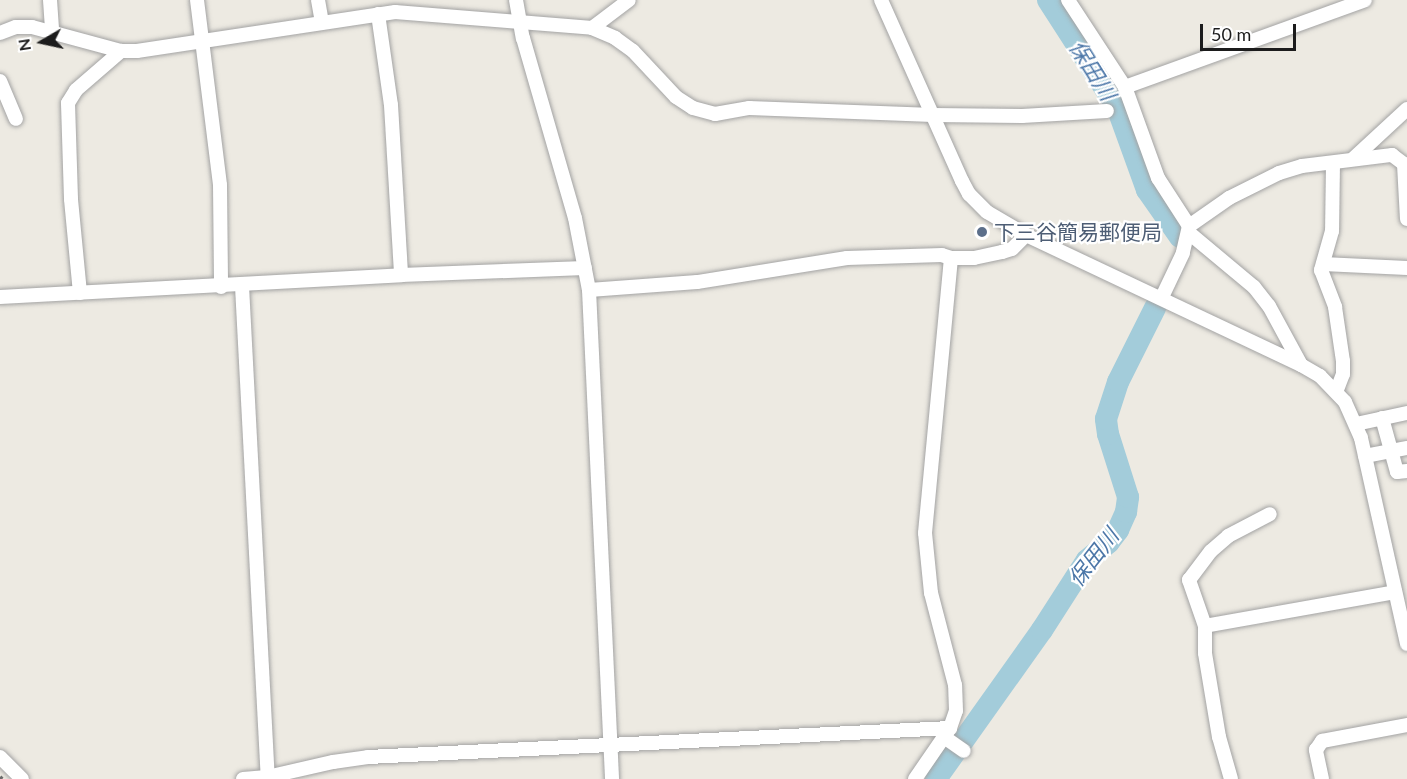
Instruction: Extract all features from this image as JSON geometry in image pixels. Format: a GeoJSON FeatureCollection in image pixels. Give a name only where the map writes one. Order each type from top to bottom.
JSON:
{"type":"FeatureCollection","features":[{"type":"Feature","properties":{"kind":"street"},"geometry":{"type":"LineString","coordinates":[[50,0],[52,31]]}},
{"type":"Feature","properties":{"kind":"street"},"geometry":{"type":"LineString","coordinates":[[197,0],[220,185],[221,286]]}},
{"type":"Feature","properties":{"kind":"street"},"geometry":{"type":"LineString","coordinates":[[318,0],[322,23]]}},
{"type":"Feature","properties":{"kind":"street"},"geometry":{"type":"LineString","coordinates":[[516,0],[520,24],[575,218],[589,290],[612,779]]}},
{"type":"Feature","properties":{"kind":"street"},"geometry":{"type":"LineString","coordinates":[[592,28],[629,0]]}},
{"type":"Feature","properties":{"kind":"street"},"geometry":{"type":"LineString","coordinates":[[881,0],[969,194],[987,212],[1026,235],[1162,297],[1301,365],[1320,376],[1345,402],[1356,424],[1399,587],[1407,644]]}},
{"type":"Feature","properties":{"kind":"street"},"geometry":{"type":"LineString","coordinates":[[1068,0],[1125,87],[1158,178],[1189,229],[1254,287],[1269,306],[1301,365]]}},
{"type":"Feature","properties":{"kind":"street"},"geometry":{"type":"LineString","coordinates":[[1125,87],[1365,0]]}},
{"type":"Feature","properties":{"kind":"street"},"geometry":{"type":"LineString","coordinates":[[0,33],[16,27],[52,31],[121,51],[137,51],[378,14],[395,6],[520,24],[592,28],[615,38],[633,51],[676,97],[693,108],[715,114],[748,108],[1022,116],[1107,111]]}},
{"type":"Feature","properties":{"kind":"street"},"geometry":{"type":"LineString","coordinates":[[378,14],[391,105],[401,275]]}},
{"type":"Feature","properties":{"kind":"street"},"geometry":{"type":"LineString","coordinates":[[80,293],[71,199],[68,103],[76,90],[121,51]]}},
{"type":"Feature","properties":{"kind":"street"},"geometry":{"type":"LineString","coordinates":[[0,81],[16,119]]}},
{"type":"Feature","properties":{"kind":"street"},"geometry":{"type":"LineString","coordinates":[[1354,158],[1407,109]]}},
{"type":"Feature","properties":{"kind":"street"},"geometry":{"type":"LineString","coordinates":[[1162,297],[1183,253],[1189,229],[1229,198],[1279,173],[1302,166],[1392,155],[1404,164],[1407,219]]}},
{"type":"Feature","properties":{"kind":"street"},"geometry":{"type":"LineString","coordinates":[[1333,163],[1332,231],[1323,264],[1324,282],[1335,307],[1343,361],[1343,374],[1336,392]]}},
{"type":"Feature","properties":{"kind":"street"},"geometry":{"type":"LineString","coordinates":[[589,290],[697,282],[847,258],[942,255],[951,258],[974,258],[1012,249],[1026,235]]}},
{"type":"Feature","properties":{"kind":"street"},"geometry":{"type":"LineString","coordinates":[[915,779],[955,742],[955,685],[931,593],[925,533],[951,258]]}},
{"type":"Feature","properties":{"kind":"street"},"geometry":{"type":"LineString","coordinates":[[1323,264],[1407,268]]}},
{"type":"Feature","properties":{"kind":"street"},"geometry":{"type":"LineString","coordinates":[[0,297],[242,286],[401,275],[585,268]]}},
{"type":"Feature","properties":{"kind":"street"},"geometry":{"type":"LineString","coordinates":[[242,286],[267,778]]}},
{"type":"Feature","properties":{"kind":"street"},"geometry":{"type":"LineString","coordinates":[[1356,424],[1407,413]]}},
{"type":"Feature","properties":{"kind":"street"},"geometry":{"type":"LineString","coordinates":[[1382,418],[1389,452],[1397,472],[1407,471]]}},
{"type":"Feature","properties":{"kind":"street"},"geometry":{"type":"LineString","coordinates":[[1365,456],[1407,448]]}},
{"type":"Feature","properties":{"kind":"street"},"geometry":{"type":"LineString","coordinates":[[1231,779],[1217,726],[1205,653],[1205,626],[1189,580],[1211,551],[1228,536],[1270,514]]}},
{"type":"Feature","properties":{"kind":"street"},"geometry":{"type":"LineString","coordinates":[[1205,626],[1399,587]]}},
{"type":"Feature","properties":{"kind":"street"},"geometry":{"type":"LineString","coordinates":[[1322,779],[1316,750],[1322,741],[1407,725]]}},
{"type":"Feature","properties":{"kind":"street"},"geometry":{"type":"LineString","coordinates":[[243,779],[267,778],[333,762],[368,757],[611,746],[955,742]]}},
{"type":"Feature","properties":{"kind":"street"},"geometry":{"type":"LineString","coordinates":[[0,757],[22,779]]}},
{"type":"Feature","properties":{"kind":"waterway","name":"保田川"},"geometry":{"type":"LineString","coordinates":[[1048,0],[1117,107],[1147,190],[1180,237]]}},
{"type":"Feature","properties":{"kind":"waterway","name":"保田川"},"geometry":{"type":"LineString","coordinates":[[936,779],[1042,630],[1087,560],[1109,542],[1118,530],[1126,512],[1128,497],[1108,434],[1106,419],[1118,382],[1155,308]]}},
{"type":"Feature","properties":{"kind":"place","name":"下三谷簡易郵便局"},"geometry":{"type":"Point","coordinates":[982,232]}}]}
